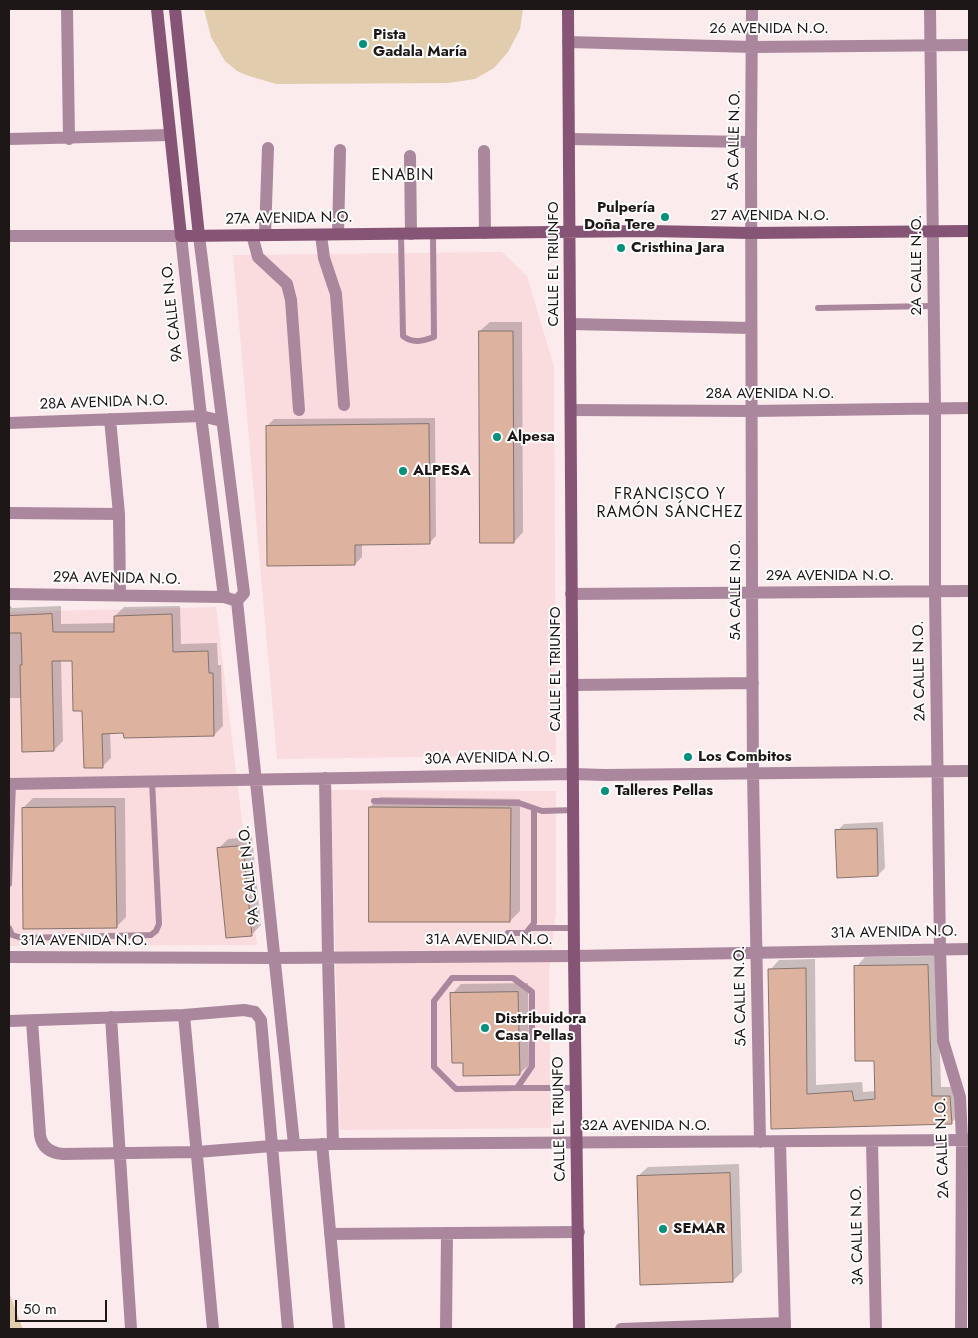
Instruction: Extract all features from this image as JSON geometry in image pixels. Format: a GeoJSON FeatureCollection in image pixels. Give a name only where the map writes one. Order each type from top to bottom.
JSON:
{"type":"FeatureCollection","features":[{"type":"Feature","properties":{"kind":"main road","name":"9A CALLE N.O."},"geometry":{"type":"LineString","coordinates":[[157,9],[181,236]]}},
{"type":"Feature","properties":{"kind":"main road","name":"9A CALLE N.O."},"geometry":{"type":"LineString","coordinates":[[175,9],[199,236]]}},
{"type":"Feature","properties":{"kind":"main road","name":"CALLE EL TRIUNFO"},"geometry":{"type":"LineString","coordinates":[[568,9],[574,956],[579,1329]]}},
{"type":"Feature","properties":{"kind":"main road","name":"27 AVENIDA N.O."},"geometry":{"type":"LineString","coordinates":[[570,232],[969,231]]}},
{"type":"Feature","properties":{"kind":"main road","name":"27A AVENIDA N.O."},"geometry":{"type":"LineString","coordinates":[[181,236],[570,232]]}},
{"type":"Feature","properties":{"kind":"street"},"geometry":{"type":"LineString","coordinates":[[67,9],[68,139]]}},
{"type":"Feature","properties":{"kind":"street","name":"5A CALLE N.O."},"geometry":{"type":"LineString","coordinates":[[752,9],[753,773],[760,1142]]}},
{"type":"Feature","properties":{"kind":"street","name":"2A CALLE N.O."},"geometry":{"type":"LineString","coordinates":[[930,9],[940,949],[943,1041],[960,1097],[966,1140],[964,1323]]}},
{"type":"Feature","properties":{"kind":"street","name":"26 AVENIDA N.O."},"geometry":{"type":"LineString","coordinates":[[568,42],[753,47],[969,45]]}},
{"type":"Feature","properties":{"kind":"street"},"geometry":{"type":"LineString","coordinates":[[9,138],[68,139],[170,135]]}},
{"type":"Feature","properties":{"kind":"street"},"geometry":{"type":"LineString","coordinates":[[569,139],[751,142]]}},
{"type":"Feature","properties":{"kind":"street"},"geometry":{"type":"LineString","coordinates":[[265,235],[268,148]]}},
{"type":"Feature","properties":{"kind":"street"},"geometry":{"type":"LineString","coordinates":[[338,234],[340,150]]}},
{"type":"Feature","properties":{"kind":"street"},"geometry":{"type":"LineString","coordinates":[[484,152],[485,233]]}},
{"type":"Feature","properties":{"kind":"street"},"geometry":{"type":"LineString","coordinates":[[406,234],[410,156]]}},
{"type":"Feature","properties":{"kind":"street"},"geometry":{"type":"LineString","coordinates":[[252,235],[258,257],[287,284],[291,300],[299,410]]}},
{"type":"Feature","properties":{"kind":"street"},"geometry":{"type":"LineString","coordinates":[[321,235],[324,258],[336,294],[344,404]]}},
{"type":"Feature","properties":{"kind":"street","name":"27A AVENIDA N.O."},"geometry":{"type":"LineString","coordinates":[[9,236],[181,236]]}},
{"type":"Feature","properties":{"kind":"street","name":"9A CALLE N.O."},"geometry":{"type":"LineString","coordinates":[[181,236],[224,597]]}},
{"type":"Feature","properties":{"kind":"street","name":"9A CALLE N.O."},"geometry":{"type":"LineString","coordinates":[[199,236],[244,593],[237,602],[294,1144]]}},
{"type":"Feature","properties":{"kind":"street"},"geometry":{"type":"LineString","coordinates":[[571,324],[751,328]]}},
{"type":"Feature","properties":{"kind":"street","name":"28A AVENIDA N.O."},"geometry":{"type":"LineString","coordinates":[[571,410],[752,411],[969,408]]}},
{"type":"Feature","properties":{"kind":"street","name":"28A AVENIDA N.O."},"geometry":{"type":"LineString","coordinates":[[9,423],[201,416],[222,421]]}},
{"type":"Feature","properties":{"kind":"street"},"geometry":{"type":"LineString","coordinates":[[110,419],[119,514],[120,595]]}},
{"type":"Feature","properties":{"kind":"street"},"geometry":{"type":"LineString","coordinates":[[9,513],[119,514]]}},
{"type":"Feature","properties":{"kind":"street","name":"29A AVENIDA N.O."},"geometry":{"type":"LineString","coordinates":[[572,594],[969,591]]}},
{"type":"Feature","properties":{"kind":"street","name":"29A AVENIDA N.O."},"geometry":{"type":"LineString","coordinates":[[9,594],[224,597]]}},
{"type":"Feature","properties":{"kind":"street"},"geometry":{"type":"LineString","coordinates":[[224,597],[237,602]]}},
{"type":"Feature","properties":{"kind":"street"},"geometry":{"type":"LineString","coordinates":[[572,685],[753,683]]}},
{"type":"Feature","properties":{"kind":"street","name":"30A AVENIDA N.O."},"geometry":{"type":"LineString","coordinates":[[11,784],[256,778],[969,771]]}},
{"type":"Feature","properties":{"kind":"street"},"geometry":{"type":"LineString","coordinates":[[325,778],[330,1234],[339,1329]]}},
{"type":"Feature","properties":{"kind":"street","name":"31A AVENIDA N.O."},"geometry":{"type":"LineString","coordinates":[[9,957],[328,958],[574,956],[969,949]]}},
{"type":"Feature","properties":{"kind":"street"},"geometry":{"type":"LineString","coordinates":[[9,1021],[184,1015],[244,1010],[255,1012],[261,1020],[288,1329]]}},
{"type":"Feature","properties":{"kind":"street"},"geometry":{"type":"LineString","coordinates":[[184,1015],[213,1329]]}},
{"type":"Feature","properties":{"kind":"street"},"geometry":{"type":"LineString","coordinates":[[111,1017],[131,1329]]}},
{"type":"Feature","properties":{"kind":"street","name":"32A AVENIDA N.O."},"geometry":{"type":"LineString","coordinates":[[32,1021],[41,1142],[48,1150],[56,1154],[197,1152],[294,1144],[966,1140]]}},
{"type":"Feature","properties":{"kind":"street","name":"3A CALLE N.O."},"geometry":{"type":"LineString","coordinates":[[872,1141],[876,1329]]}},
{"type":"Feature","properties":{"kind":"street"},"geometry":{"type":"LineString","coordinates":[[620,1329],[785,1326],[780,1142]]}},
{"type":"Feature","properties":{"kind":"street"},"geometry":{"type":"LineString","coordinates":[[330,1234],[579,1232]]}},
{"type":"Feature","properties":{"kind":"street"},"geometry":{"type":"LineString","coordinates":[[446,1329],[447,1233]]}},
{"type":"Feature","properties":{"kind":"lane"},"geometry":{"type":"LineString","coordinates":[[406,234],[403,336],[408,340],[423,341],[434,337],[433,234]]}},
{"type":"Feature","properties":{"kind":"lane"},"geometry":{"type":"LineString","coordinates":[[818,308],[933,306]]}},
{"type":"Feature","properties":{"kind":"lane"},"geometry":{"type":"LineString","coordinates":[[9,928],[12,935],[22,938],[151,935],[156,931],[158,924],[152,781]]}},
{"type":"Feature","properties":{"kind":"lane"},"geometry":{"type":"LineString","coordinates":[[9,884],[11,784]]}},
{"type":"Feature","properties":{"kind":"lane"},"geometry":{"type":"LineString","coordinates":[[374,801],[519,803],[542,811],[574,810]]}},
{"type":"Feature","properties":{"kind":"lane"},"geometry":{"type":"LineString","coordinates":[[508,933],[526,933],[534,923],[534,809]]}},
{"type":"Feature","properties":{"kind":"lane"},"geometry":{"type":"LineString","coordinates":[[530,928],[574,928]]}},
{"type":"Feature","properties":{"kind":"lane"},"geometry":{"type":"LineString","coordinates":[[517,1088],[532,1066],[532,992],[514,978],[452,978],[434,1001],[434,1067],[456,1089],[576,1088]]}},
{"type":"Feature","properties":{"kind":"shaded area","name":"Pista Gadala María"},"geometry":{"type":"Polygon","coordinates":[[[204,9],[523,9],[520,29],[508,52],[494,68],[475,79],[448,83],[276,84],[237,71],[225,61],[211,37],[204,9]]]}},
{"type":"Feature","properties":{"kind":"shaded area","name":"ALPESA"},"geometry":{"type":"Polygon","coordinates":[[[502,252],[527,276],[554,367],[556,755],[277,759],[233,255],[502,252]]]}},
{"type":"Feature","properties":{"kind":"shaded area"},"geometry":{"type":"Polygon","coordinates":[[[216,607],[257,945],[9,946],[9,612],[216,607]]]}},
{"type":"Feature","properties":{"kind":"shaded area"},"geometry":{"type":"Polygon","coordinates":[[[331,790],[556,791],[556,912],[549,973],[551,1128],[340,1130],[331,790]]]}},
{"type":"Feature","properties":{"kind":"shaded area"},"geometry":{"type":"Polygon","coordinates":[[[9,1292],[23,1329],[9,1329],[9,1292]]]}},
{"type":"Feature","properties":{"kind":"building","name":"Alpesa"},"geometry":{"type":"Polygon","coordinates":[[[479,331],[513,331],[514,543],[480,543],[479,331]]]}},
{"type":"Feature","properties":{"kind":"building"},"geometry":{"type":"Polygon","coordinates":[[[429,424],[430,544],[355,545],[355,565],[267,566],[266,426],[429,424]]]}},
{"type":"Feature","properties":{"kind":"building"},"geometry":{"type":"Polygon","coordinates":[[[52,614],[53,632],[114,632],[114,616],[172,614],[173,652],[208,651],[209,673],[213,673],[214,736],[124,738],[123,733],[102,734],[103,768],[84,768],[82,711],[73,711],[72,661],[52,661],[54,751],[22,752],[21,633],[9,633],[9,616],[52,614]]]}},
{"type":"Feature","properties":{"kind":"building"},"geometry":{"type":"Polygon","coordinates":[[[115,807],[117,928],[23,929],[22,808],[115,807]]]}},
{"type":"Feature","properties":{"kind":"building"},"geometry":{"type":"Polygon","coordinates":[[[369,807],[511,808],[510,922],[369,922],[369,807]]]}},
{"type":"Feature","properties":{"kind":"building"},"geometry":{"type":"Polygon","coordinates":[[[877,829],[878,876],[837,878],[835,830],[877,829]]]}},
{"type":"Feature","properties":{"kind":"building"},"geometry":{"type":"Polygon","coordinates":[[[243,846],[252,936],[226,938],[217,848],[243,846]]]}},
{"type":"Feature","properties":{"kind":"building"},"geometry":{"type":"Polygon","coordinates":[[[928,965],[932,1096],[950,1096],[952,1124],[771,1129],[768,969],[806,968],[807,1094],[852,1091],[854,1101],[875,1099],[874,1061],[855,1061],[854,966],[928,965]]]}},
{"type":"Feature","properties":{"kind":"building","name":"Distribuidora Casa Pellas"},"geometry":{"type":"Polygon","coordinates":[[[518,992],[520,1075],[463,1076],[463,1063],[452,1063],[450,993],[518,992]]]}},
{"type":"Feature","properties":{"kind":"building"},"geometry":{"type":"Polygon","coordinates":[[[730,1173],[733,1282],[640,1285],[637,1176],[730,1173]]]}},
{"type":"Feature","properties":{"kind":"place","name":"Pista Gadala María"},"geometry":{"type":"Point","coordinates":[363,44]}},
{"type":"Feature","properties":{"kind":"place","name":"Pulpería Doña Tere"},"geometry":{"type":"Point","coordinates":[665,217]}},
{"type":"Feature","properties":{"kind":"place","name":"Cristhina Jara"},"geometry":{"type":"Point","coordinates":[621,248]}},
{"type":"Feature","properties":{"kind":"place","name":"Alpesa"},"geometry":{"type":"Point","coordinates":[497,437]}},
{"type":"Feature","properties":{"kind":"place","name":"ALPESA"},"geometry":{"type":"Point","coordinates":[403,471]}},
{"type":"Feature","properties":{"kind":"place","name":"Los Combitos"},"geometry":{"type":"Point","coordinates":[688,757]}},
{"type":"Feature","properties":{"kind":"place","name":"Talleres Pellas"},"geometry":{"type":"Point","coordinates":[605,791]}},
{"type":"Feature","properties":{"kind":"place","name":"Distribuidora Casa Pellas"},"geometry":{"type":"Point","coordinates":[485,1028]}},
{"type":"Feature","properties":{"kind":"place","name":"SEMAR"},"geometry":{"type":"Point","coordinates":[663,1229]}},
{"type":"Feature","properties":{"kind":"district","name":"ENABIN"},"geometry":{"type":"Point","coordinates":[403,176]}},
{"type":"Feature","properties":{"kind":"district","name":"FRANCISCO Y RAMÓN SÁNCHEZ"},"geometry":{"type":"Point","coordinates":[670,504]}}]}
